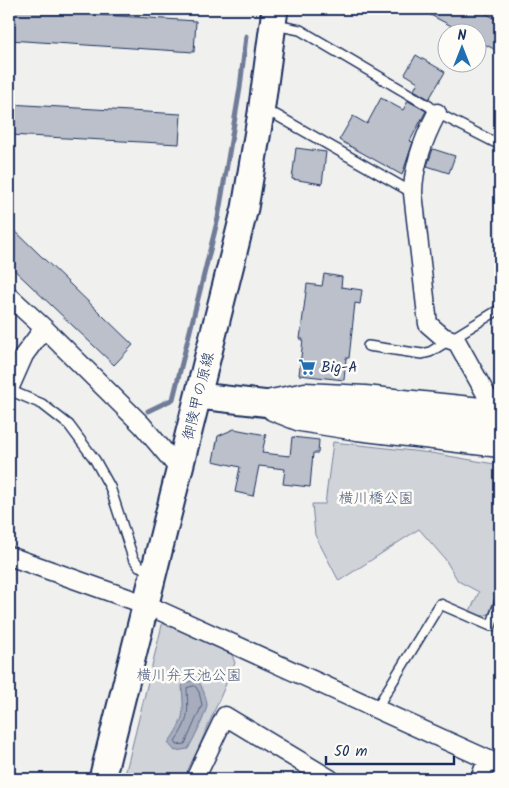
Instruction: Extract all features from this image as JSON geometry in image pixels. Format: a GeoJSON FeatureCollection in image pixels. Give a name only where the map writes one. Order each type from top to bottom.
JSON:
{"type":"FeatureCollection","features":[{"type":"Feature","properties":{"kind":"street","name":"御陵甲の原線"},"geometry":{"type":"LineString","coordinates":[[102,779],[199,396],[244,208],[261,113],[274,17]]}},
{"type":"Feature","properties":{"kind":"street"},"geometry":{"type":"LineString","coordinates":[[437,113],[415,165],[413,193],[428,324],[443,337],[457,342],[493,409]]}},
{"type":"Feature","properties":{"kind":"street"},"geometry":{"type":"LineString","coordinates":[[9,296],[142,425],[180,470]]}},
{"type":"Feature","properties":{"kind":"street"},"geometry":{"type":"LineString","coordinates":[[9,389],[24,355],[44,328]]}},
{"type":"Feature","properties":{"kind":"street"},"geometry":{"type":"LineString","coordinates":[[251,403],[305,392],[365,395],[493,409]]}},
{"type":"Feature","properties":{"kind":"street"},"geometry":{"type":"LineString","coordinates":[[199,396],[500,430]]}},
{"type":"Feature","properties":{"kind":"street"},"geometry":{"type":"LineString","coordinates":[[251,403],[300,422],[357,431],[500,448]]}},
{"type":"Feature","properties":{"kind":"street"},"geometry":{"type":"LineString","coordinates":[[9,556],[147,605],[493,763],[480,779]]}},
{"type":"Feature","properties":{"kind":"street"},"geometry":{"type":"LineString","coordinates":[[195,779],[225,716],[330,779]]}},
{"type":"Feature","properties":{"kind":"lane"},"geometry":{"type":"LineString","coordinates":[[274,17],[300,30],[429,106],[437,113],[500,145]]}},
{"type":"Feature","properties":{"kind":"lane"},"geometry":{"type":"LineString","coordinates":[[261,113],[276,115],[413,193]]}},
{"type":"Feature","properties":{"kind":"lane"},"geometry":{"type":"LineString","coordinates":[[368,346],[422,354],[430,352],[500,309]]}},
{"type":"Feature","properties":{"kind":"lane"},"geometry":{"type":"LineString","coordinates":[[9,389],[42,404],[69,425],[95,460],[110,487],[133,558],[138,566],[155,572]]}},
{"type":"Feature","properties":{"kind":"lane"},"geometry":{"type":"LineString","coordinates":[[376,709],[440,604],[491,626],[500,601]]}},
{"type":"Feature","properties":{"kind":"green space","name":"横川橋公園"},"geometry":{"type":"Polygon","coordinates":[[[333,442],[431,453],[500,465],[500,584],[489,614],[482,616],[470,611],[479,592],[458,581],[445,559],[419,529],[339,581],[315,535],[312,504],[325,504],[333,442]]]}},
{"type":"Feature","properties":{"kind":"green space","name":"横川弁天池公園"},"geometry":{"type":"Polygon","coordinates":[[[163,621],[231,652],[235,663],[185,779],[124,779],[163,621]]]}},
{"type":"Feature","properties":{"kind":"water"},"geometry":{"type":"Polygon","coordinates":[[[198,680],[207,704],[205,714],[188,749],[175,751],[168,743],[178,728],[182,716],[182,686],[185,682],[198,680]]]}},
{"type":"Feature","properties":{"kind":"building"},"geometry":{"type":"Polygon","coordinates":[[[9,9],[196,21],[194,52],[9,40],[9,9]]]}},
{"type":"Feature","properties":{"kind":"building"},"geometry":{"type":"Polygon","coordinates":[[[419,9],[477,9],[500,21],[500,52],[486,45],[486,22],[444,22],[419,9]]]}},
{"type":"Feature","properties":{"kind":"building"},"geometry":{"type":"Polygon","coordinates":[[[416,55],[436,67],[436,72],[445,72],[429,99],[414,90],[418,82],[405,74],[416,55]]]}},
{"type":"Feature","properties":{"kind":"building"},"geometry":{"type":"Polygon","coordinates":[[[381,98],[403,110],[408,101],[426,111],[410,141],[413,142],[402,175],[339,140],[353,116],[367,124],[381,98]]]}},
{"type":"Feature","properties":{"kind":"building"},"geometry":{"type":"Polygon","coordinates":[[[9,104],[181,114],[179,144],[9,135],[9,104]]]}},
{"type":"Feature","properties":{"kind":"building"},"geometry":{"type":"Polygon","coordinates":[[[296,148],[326,152],[322,184],[292,179],[296,148]]]}},
{"type":"Feature","properties":{"kind":"building"},"geometry":{"type":"Polygon","coordinates":[[[433,149],[455,156],[449,173],[427,166],[433,149]]]}},
{"type":"Feature","properties":{"kind":"building"},"geometry":{"type":"Polygon","coordinates":[[[9,225],[133,345],[114,365],[9,265],[9,225]]]}},
{"type":"Feature","properties":{"kind":"building"},"geometry":{"type":"Polygon","coordinates":[[[324,274],[342,277],[341,287],[362,290],[360,304],[355,303],[349,358],[346,358],[344,380],[299,375],[303,339],[300,339],[307,284],[322,286],[324,274]]]}},
{"type":"Feature","properties":{"kind":"building"},"geometry":{"type":"Polygon","coordinates":[[[234,429],[266,435],[262,453],[290,456],[292,437],[319,440],[318,453],[313,453],[310,487],[283,484],[285,469],[259,466],[253,496],[235,492],[240,467],[213,461],[218,436],[234,429]]]}},
{"type":"Feature","properties":{"kind":"waterway"},"geometry":{"type":"LineString","coordinates":[[148,411],[173,399],[218,218],[240,88],[246,36]]}},
{"type":"Feature","properties":{"kind":"place","name":"Big-A"},"geometry":{"type":"Point","coordinates":[307,367]}}]}
